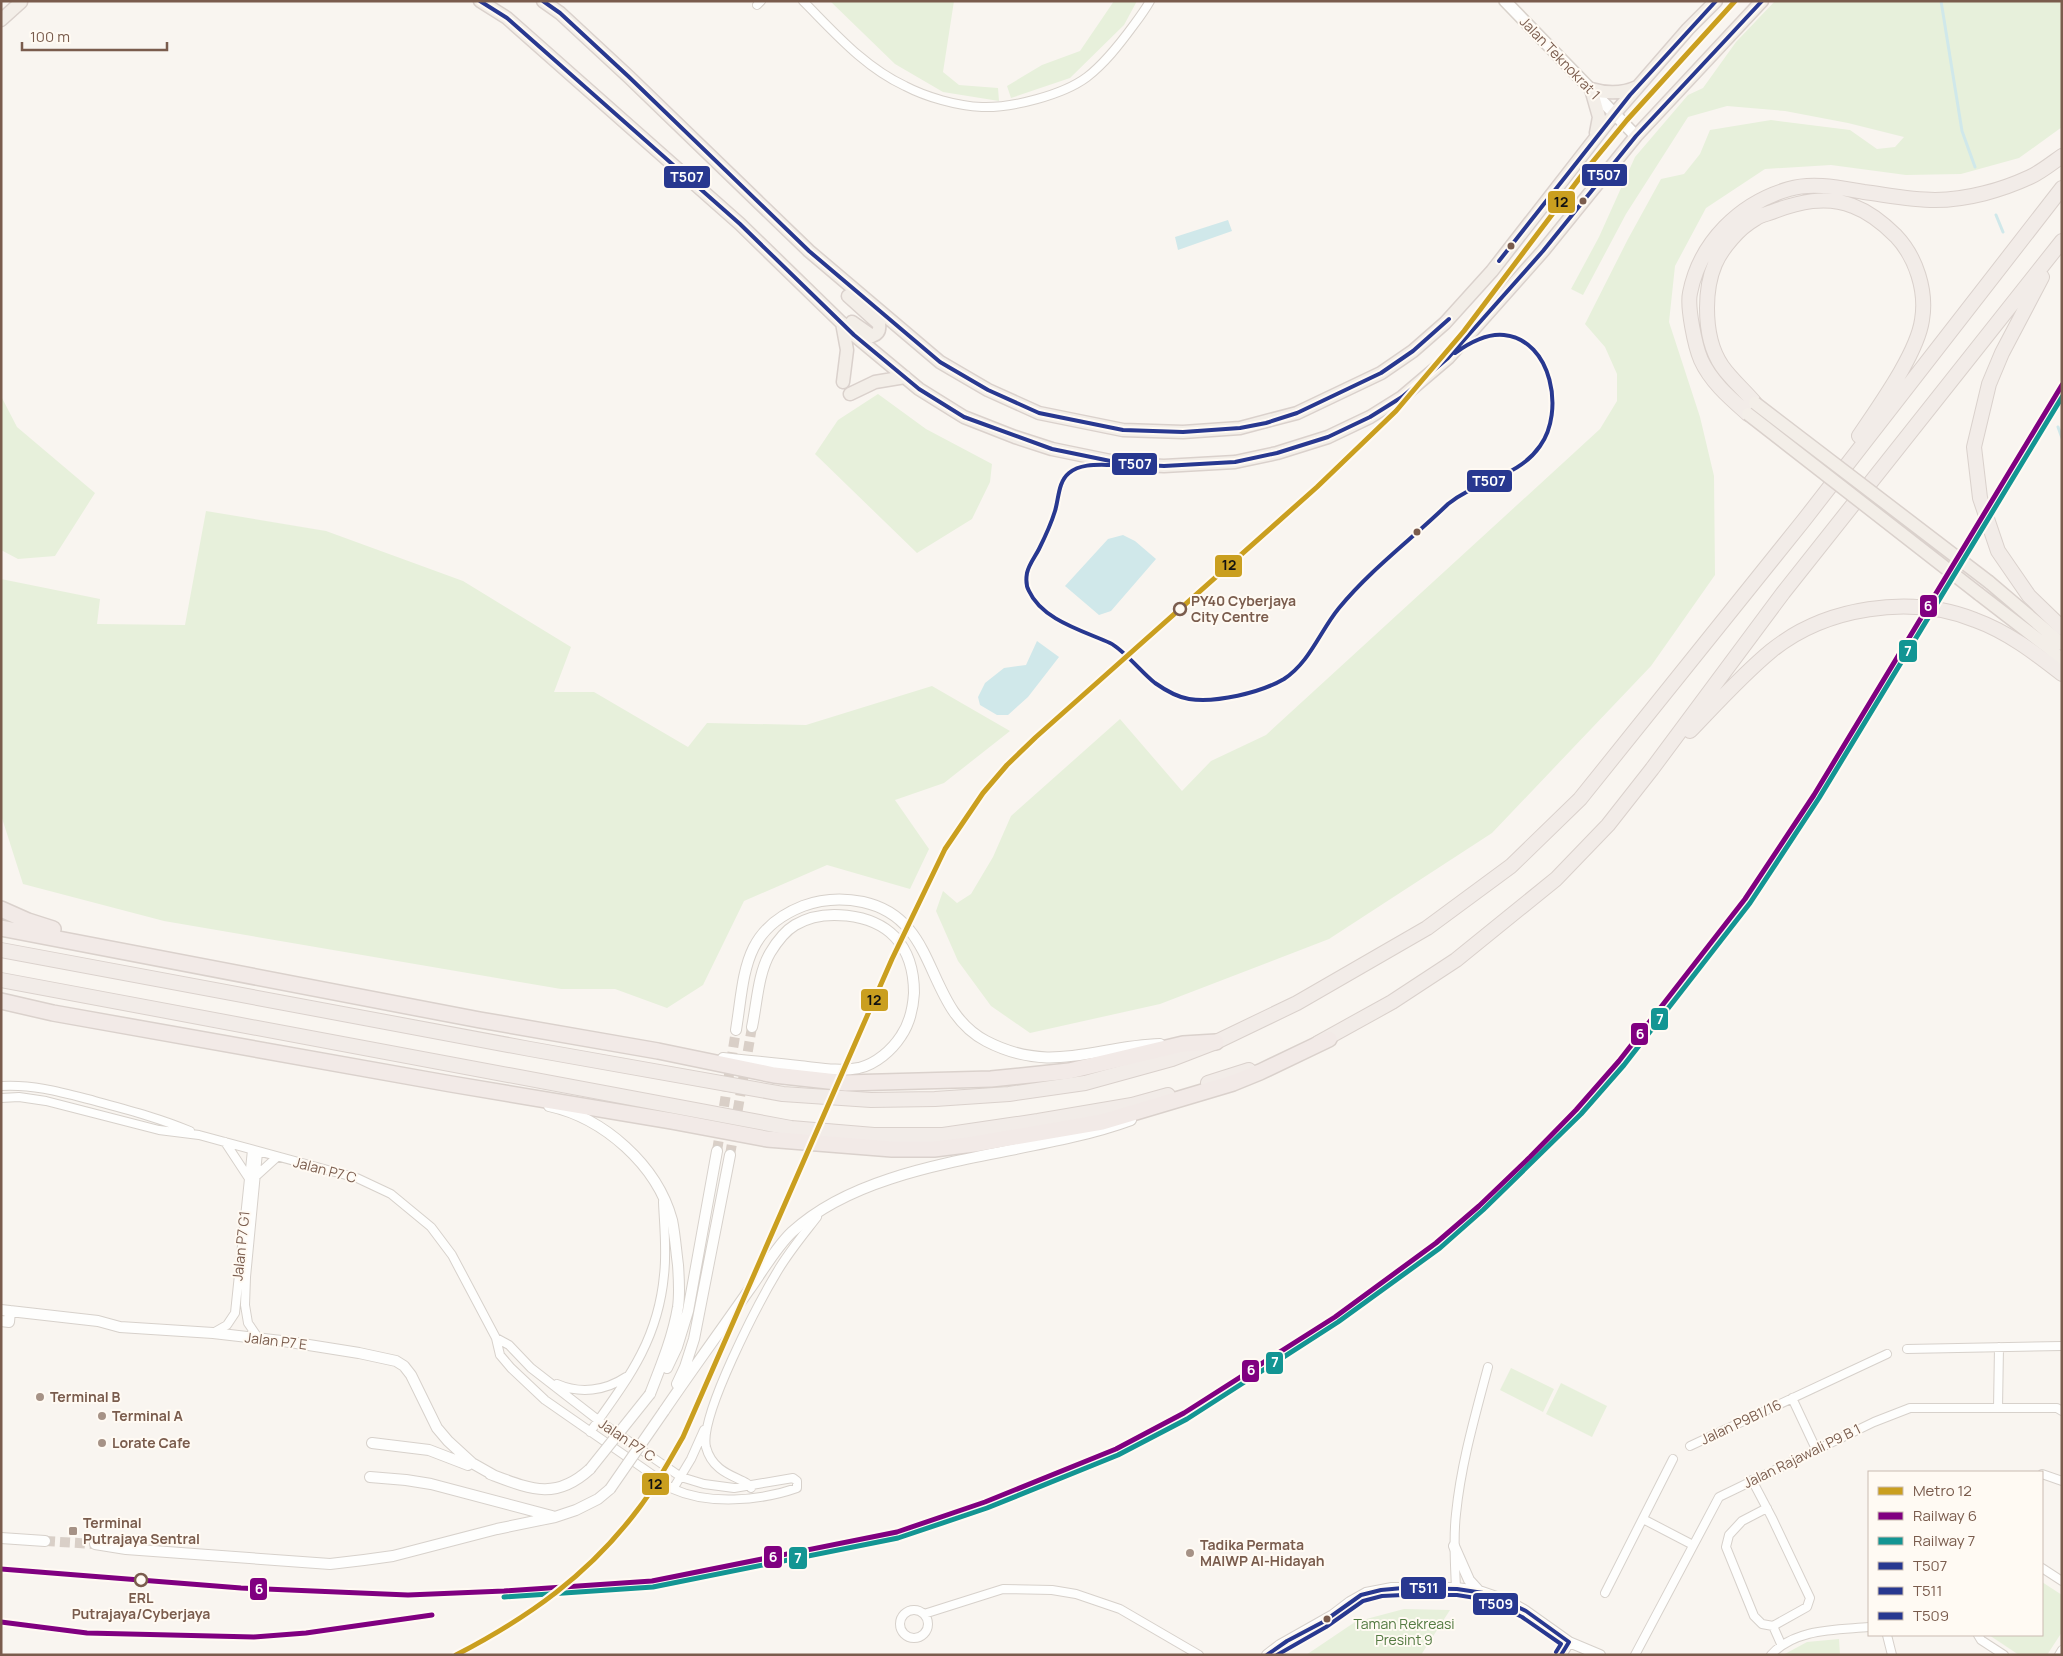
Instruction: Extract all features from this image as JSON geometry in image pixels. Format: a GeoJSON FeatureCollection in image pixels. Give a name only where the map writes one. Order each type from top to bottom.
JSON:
{"type":"FeatureCollection","features":[{"type":"Feature","properties":{"kind":"highway"},"geometry":{"type":"LineString","coordinates":[[1751,408],[1717,386],[1701,360],[1693,332],[1690,294],[1704,255],[1728,223],[1757,201],[1790,188],[1817,185],[1936,200],[1994,191],[2032,177],[2062,156]]}},
{"type":"Feature","properties":{"kind":"highway"},"geometry":{"type":"LineString","coordinates":[[1,950],[783,1094],[871,1100],[935,1099],[1009,1094],[1085,1083],[1172,1059],[1216,1042],[1297,1003],[1427,928],[1511,866],[1580,799],[1804,520],[2062,188]]}},
{"type":"Feature","properties":{"kind":"highway"},"geometry":{"type":"LineString","coordinates":[[1751,408],[1722,366],[1713,345],[1707,323],[1707,293],[1715,264],[1733,238],[1755,218],[1798,202],[1835,201],[1852,205],[1868,213],[1888,227],[1906,246],[1916,269],[1924,296],[1922,321],[1915,342],[1896,380],[1804,520]]}},
{"type":"Feature","properties":{"kind":"highway"},"geometry":{"type":"LineString","coordinates":[[2062,242],[2002,353],[1989,384],[1974,446],[1980,498],[1998,551],[2029,596],[2062,628]]}},
{"type":"Feature","properties":{"kind":"highway"},"geometry":{"type":"LineString","coordinates":[[1,1001],[54,1013],[767,1139],[850,1147],[917,1149],[974,1144],[1102,1122],[1233,1083],[1329,1039],[1392,1002],[1456,960],[1556,879],[1608,825],[1652,770],[1783,593],[2062,242]]}},
{"type":"Feature","properties":{"kind":"highway"},"geometry":{"type":"LineString","coordinates":[[1652,770],[1737,683],[1772,651],[1808,627],[1843,614],[1915,607],[1949,612],[1976,620],[2020,642],[2062,674]]}},
{"type":"Feature","properties":{"kind":"highway"},"geometry":{"type":"LineString","coordinates":[[1,909],[44,926],[146,954]]}},
{"type":"Feature","properties":{"kind":"highway"},"geometry":{"type":"LineString","coordinates":[[1,928],[146,954],[480,1020],[658,1051],[774,1075],[846,1083],[991,1079],[1069,1071],[1183,1044],[1216,1042]]}},
{"type":"Feature","properties":{"kind":"highway"},"geometry":{"type":"LineString","coordinates":[[1,980],[702,1113],[791,1128],[874,1136],[943,1135],[1038,1121],[1132,1104],[1177,1093],[1264,1065],[1329,1039]]}},
{"type":"Feature","properties":{"kind":"highway"},"geometry":{"type":"LineString","coordinates":[[1,1012],[54,1013]]}},
{"type":"Feature","properties":{"kind":"main road"},"geometry":{"type":"LineString","coordinates":[[480,1],[507,18],[740,224],[842,324],[919,389],[973,421],[1052,449],[1125,464],[1164,466],[1236,462],[1276,453],[1328,437],[1370,417],[1402,397],[1448,358],[1543,251],[1636,136],[1762,1]]}},
{"type":"Feature","properties":{"kind":"main road"},"geometry":{"type":"LineString","coordinates":[[543,1],[560,13],[629,76],[809,251],[940,362],[988,390],[1039,413],[1123,430],[1183,432],[1240,428],[1297,413],[1381,373],[1413,351],[1445,324],[1492,271],[1595,136],[1688,29],[1716,1]]}},
{"type":"Feature","properties":{"kind":"main road","name":"Jalan Teknokrat 1"},"geometry":{"type":"LineString","coordinates":[[1505,1],[1636,136]]}},
{"type":"Feature","properties":{"kind":"main road"},"geometry":{"type":"LineString","coordinates":[[1,7],[23,2]]}},
{"type":"Feature","properties":{"kind":"main road"},"geometry":{"type":"LineString","coordinates":[[1,20],[23,2]]}},
{"type":"Feature","properties":{"kind":"main road"},"geometry":{"type":"LineString","coordinates":[[1595,136],[1599,118],[1591,89],[1614,93],[1626,92],[1638,87]]}},
{"type":"Feature","properties":{"kind":"main road"},"geometry":{"type":"LineString","coordinates":[[793,275],[807,282],[863,331],[872,336],[878,332],[879,324],[818,268],[809,251]]}},
{"type":"Feature","properties":{"kind":"main road"},"geometry":{"type":"LineString","coordinates":[[842,324],[847,350],[843,382]]}},
{"type":"Feature","properties":{"kind":"main road"},"geometry":{"type":"LineString","coordinates":[[850,394],[875,382],[905,377]]}},
{"type":"Feature","properties":{"kind":"main road"},"geometry":{"type":"LineString","coordinates":[[1751,408],[1989,582],[2062,644]]}},
{"type":"Feature","properties":{"kind":"main road"},"geometry":{"type":"LineString","coordinates":[[1751,408],[2062,660]]}},
{"type":"Feature","properties":{"kind":"street"},"geometry":{"type":"LineString","coordinates":[[803,1],[873,68],[904,86],[927,96],[981,107],[1006,105],[1046,95],[1067,88],[1087,77],[1109,58],[1150,1]]}},
{"type":"Feature","properties":{"kind":"street"},"geometry":{"type":"LineString","coordinates":[[736,1030],[749,959],[755,944],[764,931],[775,920],[808,904],[824,900],[852,900],[881,907],[906,924],[922,948],[938,986],[959,1018],[984,1040],[1001,1048],[1040,1058],[1056,1059],[1143,1045],[1183,1044]]}},
{"type":"Feature","properties":{"kind":"street"},"geometry":{"type":"LineString","coordinates":[[658,1051],[841,1070],[861,1067],[875,1061],[897,1042],[910,1018],[914,989],[913,973],[908,957],[894,936],[884,928],[858,918],[818,917],[800,923],[781,938],[768,958],[752,1027]]}},
{"type":"Feature","properties":{"kind":"street"},"geometry":{"type":"LineString","coordinates":[[95,1544],[126,1549],[330,1564],[394,1556],[497,1529],[555,1517],[576,1510],[598,1500],[610,1489],[792,1232],[823,1210],[853,1193],[889,1180],[938,1166],[1103,1130],[1233,1083]]}},
{"type":"Feature","properties":{"kind":"street"},"geometry":{"type":"LineString","coordinates":[[451,1084],[555,1107],[589,1121],[625,1146],[653,1180],[663,1198],[671,1219],[675,1238],[679,1282],[678,1306],[667,1352],[650,1394]]}},
{"type":"Feature","properties":{"kind":"street","name":"Jalan P7 C"},"geometry":{"type":"LineString","coordinates":[[1,1086],[56,1091],[160,1118],[199,1135]]}},
{"type":"Feature","properties":{"kind":"street","name":"Jalan P7 C"},"geometry":{"type":"LineString","coordinates":[[1,1098],[19,1097],[46,1101],[159,1130],[199,1135],[357,1178],[391,1194],[416,1212],[431,1227],[452,1254],[496,1338],[500,1355],[525,1383],[545,1400],[673,1489],[699,1498],[718,1500],[751,1498],[793,1489],[798,1486],[797,1481],[793,1478],[751,1486],[718,1487],[693,1482],[681,1477],[598,1420],[531,1368],[509,1345],[496,1338]]}},
{"type":"Feature","properties":{"kind":"street"},"geometry":{"type":"LineString","coordinates":[[225,1142],[252,1177],[277,1157]]}},
{"type":"Feature","properties":{"kind":"street","name":"Jalan P7 G1"},"geometry":{"type":"LineString","coordinates":[[213,1333],[226,1325],[235,1313],[255,1151]]}},
{"type":"Feature","properties":{"kind":"street"},"geometry":{"type":"LineString","coordinates":[[372,1443],[429,1450],[518,1486],[534,1490],[562,1487],[579,1479],[590,1469],[650,1394],[667,1366],[684,1326],[716,1151]]}},
{"type":"Feature","properties":{"kind":"street"},"geometry":{"type":"LineString","coordinates":[[664,1411],[685,1366],[694,1339],[730,1154]]}},
{"type":"Feature","properties":{"kind":"street","name":"Jalan P7 G1"},"geometry":{"type":"LineString","coordinates":[[252,1177],[245,1305],[248,1323],[259,1339]]}},
{"type":"Feature","properties":{"kind":"street"},"geometry":{"type":"LineString","coordinates":[[590,1432],[634,1368],[652,1333],[662,1297],[665,1273],[663,1198]]}},
{"type":"Feature","properties":{"kind":"street"},"geometry":{"type":"LineString","coordinates":[[673,1489],[681,1477],[711,1412],[744,1334],[777,1272],[823,1210]]}},
{"type":"Feature","properties":{"kind":"street","name":"Jalan P7 E"},"geometry":{"type":"LineString","coordinates":[[6,1316],[98,1321],[120,1327],[213,1333],[358,1353],[396,1361],[404,1366],[411,1375],[437,1428],[448,1441],[472,1464],[495,1476]]}},
{"type":"Feature","properties":{"kind":"street"},"geometry":{"type":"LineString","coordinates":[[1907,1348],[2062,1346]]}},
{"type":"Feature","properties":{"kind":"street"},"geometry":{"type":"LineString","coordinates":[[1998,1408],[1999,1347]]}},
{"type":"Feature","properties":{"kind":"street","name":"Jalan P9B1/16"},"geometry":{"type":"LineString","coordinates":[[1690,1446],[1887,1354]]}},
{"type":"Feature","properties":{"kind":"street"},"geometry":{"type":"LineString","coordinates":[[1456,1588],[1454,1546],[1456,1514],[1468,1442],[1488,1367]]}},
{"type":"Feature","properties":{"kind":"street"},"geometry":{"type":"LineString","coordinates":[[548,1380],[566,1388],[590,1390],[614,1385],[626,1377],[634,1368]]}},
{"type":"Feature","properties":{"kind":"street","name":"Jalan P9B1/16"},"geometry":{"type":"LineString","coordinates":[[1792,1398],[1816,1449]]}},
{"type":"Feature","properties":{"kind":"street","name":"Jalan Rajawali P9 B 1"},"geometry":{"type":"LineString","coordinates":[[1635,1655],[1718,1497],[1874,1422],[1910,1408],[2057,1408],[2062,1411]]}},
{"type":"Feature","properties":{"kind":"street"},"geometry":{"type":"LineString","coordinates":[[711,1412],[706,1437],[706,1447],[710,1456],[716,1466],[725,1474],[746,1482],[751,1486],[751,1498]]}},
{"type":"Feature","properties":{"kind":"street"},"geometry":{"type":"LineString","coordinates":[[1605,1593],[1673,1459]]}},
{"type":"Feature","properties":{"kind":"street"},"geometry":{"type":"LineString","coordinates":[[2043,1474],[2062,1481]]}},
{"type":"Feature","properties":{"kind":"street"},"geometry":{"type":"LineString","coordinates":[[370,1477],[431,1484],[555,1517]]}},
{"type":"Feature","properties":{"kind":"street"},"geometry":{"type":"LineString","coordinates":[[1752,1480],[1767,1508],[1810,1598],[1807,1607],[1773,1626],[1762,1624],[1754,1616],[1726,1547],[1729,1535],[1742,1521],[1767,1508]]}},
{"type":"Feature","properties":{"kind":"street"},"geometry":{"type":"LineString","coordinates":[[1642,1519],[1694,1545]]}},
{"type":"Feature","properties":{"kind":"street"},"geometry":{"type":"LineString","coordinates":[[1,1538],[45,1541]]}},
{"type":"Feature","properties":{"kind":"street"},"geometry":{"type":"LineString","coordinates":[[1454,1546],[1469,1580],[1479,1591]]}},
{"type":"Feature","properties":{"kind":"street"},"geometry":{"type":"LineString","coordinates":[[2043,1569],[2062,1581]]}},
{"type":"Feature","properties":{"kind":"street"},"geometry":{"type":"LineString","coordinates":[[1267,1655],[1280,1645],[1333,1615],[1366,1593],[1392,1588],[1456,1588],[1479,1591],[1524,1610],[1569,1642],[1600,1655]]}},
{"type":"Feature","properties":{"kind":"street"},"geometry":{"type":"LineString","coordinates":[[924,1614],[1003,1589],[1076,1594],[1120,1609],[1199,1655]]}},
{"type":"Feature","properties":{"kind":"street"},"geometry":{"type":"LineString","coordinates":[[1773,1626],[1781,1644]]}},
{"type":"Feature","properties":{"kind":"street"},"geometry":{"type":"LineString","coordinates":[[1772,1655],[1781,1644],[1815,1632],[1868,1627]]}},
{"type":"Feature","properties":{"kind":"street"},"geometry":{"type":"LineString","coordinates":[[1887,1636],[1892,1655]]}},
{"type":"Feature","properties":{"kind":"street"},"geometry":{"type":"LineString","coordinates":[[1979,1636],[1981,1640],[2004,1655]]}},
{"type":"Feature","properties":{"kind":"street"},"geometry":{"type":"LineString","coordinates":[[1561,1655],[1569,1642]]}},
{"type":"Feature","properties":{"kind":"street"},"geometry":{"type":"LineString","coordinates":[[2059,1655],[2062,1650]]}},
{"type":"Feature","properties":{"kind":"green space"},"geometry":{"type":"Polygon","coordinates":[[[830,1],[954,1],[943,72],[959,85],[998,88],[999,101],[943,92],[895,64],[830,1]]]}},
{"type":"Feature","properties":{"kind":"green space"},"geometry":{"type":"Polygon","coordinates":[[[1114,1],[1137,1],[1124,25],[1070,78],[1011,98],[1007,86],[1042,65],[1080,51],[1114,1]]]}},
{"type":"Feature","properties":{"kind":"green space"},"geometry":{"type":"Polygon","coordinates":[[[1775,1],[2062,1],[2062,127],[2019,158],[1961,174],[1906,175],[1831,165],[1765,169],[1706,208],[1675,266],[1669,322],[1700,417],[1714,476],[1715,575],[1651,666],[1492,833],[1329,939],[1160,1004],[1030,1033],[991,1006],[958,961],[936,911],[943,891],[957,903],[971,894],[993,857],[1011,816],[1120,719],[1182,791],[1211,761],[1266,735],[1600,429],[1617,401],[1617,374],[1605,347],[1585,324],[1661,179],[1684,174],[1700,154],[1710,130],[1771,120],[1850,130],[1877,149],[1895,147],[1904,137],[1848,123],[1785,111],[1727,106],[1688,117],[1626,214],[1583,295],[1571,289],[1599,237],[1635,157],[1688,95],[1703,88],[1736,42],[1775,1]]]}},
{"type":"Feature","properties":{"kind":"green space"},"geometry":{"type":"Polygon","coordinates":[[[878,394],[926,429],[992,464],[990,482],[972,519],[917,553],[815,454],[838,420],[878,394]]]}},
{"type":"Feature","properties":{"kind":"green space"},"geometry":{"type":"Polygon","coordinates":[[[1,396],[17,427],[95,493],[55,556],[18,559],[1,550],[1,396]]]}},
{"type":"Feature","properties":{"kind":"green space"},"geometry":{"type":"Polygon","coordinates":[[[206,511],[326,531],[463,581],[571,647],[554,692],[594,692],[688,747],[707,723],[806,725],[932,686],[1010,731],[944,783],[895,800],[929,849],[910,889],[827,865],[744,901],[703,985],[667,1008],[615,989],[561,989],[164,921],[23,884],[1,815],[1,579],[100,599],[97,624],[185,625],[206,511]]]}},
{"type":"Feature","properties":{"kind":"green space"},"geometry":{"type":"Polygon","coordinates":[[[1511,1368],[1554,1389],[1543,1412],[1500,1390],[1511,1368]]]}},
{"type":"Feature","properties":{"kind":"green space"},"geometry":{"type":"Polygon","coordinates":[[[1561,1383],[1607,1406],[1592,1437],[1546,1414],[1561,1383]]]}},
{"type":"Feature","properties":{"kind":"green space"},"geometry":{"type":"Polygon","coordinates":[[[2043,1583],[2062,1595],[2062,1632],[2047,1655],[2019,1655],[1990,1636],[2043,1636],[2043,1583]]]}},
{"type":"Feature","properties":{"kind":"green space","name":"Taman Rekreasi Presint 9"},"geometry":{"type":"Polygon","coordinates":[[[1404,1609],[1450,1610],[1421,1655],[1306,1655],[1355,1622],[1404,1609]]]}},
{"type":"Feature","properties":{"kind":"green space"},"geometry":{"type":"Polygon","coordinates":[[[1839,1639],[1840,1655],[1783,1655],[1807,1642],[1839,1639]]]}},
{"type":"Feature","properties":{"kind":"water"},"geometry":{"type":"Polygon","coordinates":[[[1228,220],[1232,231],[1178,250],[1175,237],[1228,220]]]}},
{"type":"Feature","properties":{"kind":"water"},"geometry":{"type":"Polygon","coordinates":[[[1123,535],[1135,541],[1156,559],[1111,611],[1099,615],[1065,586],[1108,539],[1123,535]]]}},
{"type":"Feature","properties":{"kind":"water"},"geometry":{"type":"Polygon","coordinates":[[[1037,641],[1059,657],[1028,697],[1008,715],[997,715],[980,705],[978,697],[985,683],[1004,668],[1026,665],[1037,641]]]}},
{"type":"Feature","properties":{"kind":"waterway"},"geometry":{"type":"LineString","coordinates":[[1941,1],[1962,131],[1975,167]]}},
{"type":"Feature","properties":{"kind":"waterway"},"geometry":{"type":"LineString","coordinates":[[1996,215],[2003,232]]}},
{"type":"Feature","properties":{"kind":"waterway"},"geometry":{"type":"LineString","coordinates":[[2058,427],[2062,438]]}},
{"type":"Feature","properties":{"kind":"tunnel"},"geometry":{"type":"LineString","coordinates":[[730,1155],[752,1027]]}},
{"type":"Feature","properties":{"kind":"tunnel"},"geometry":{"type":"LineString","coordinates":[[717,1151],[736,1030]]}},
{"type":"Feature","properties":{"kind":"tunnel"},"geometry":{"type":"LineString","coordinates":[[45,1541],[95,1544]]}},
{"type":"Feature","properties":{"kind":"metro line","name":"12"},"geometry":{"type":"LineString","coordinates":[[456,1655],[483,1641],[533,1609],[578,1574],[620,1532],[657,1482],[683,1437],[892,959],[945,849],[983,793],[1007,765],[1036,737],[1317,487],[1396,411],[1464,331],[1585,171],[1627,120],[1735,1]]}},
{"type":"Feature","properties":{"kind":"rail line","name":"6"},"geometry":{"type":"LineString","coordinates":[[1,1569],[241,1588],[408,1595],[504,1591],[652,1581],[897,1532],[985,1502],[1116,1449],[1184,1413],[1335,1317],[1436,1243],[1479,1206],[1530,1157],[1576,1110],[1619,1061],[1745,899],[1814,795],[2062,385]]}},
{"type":"Feature","properties":{"kind":"rail line","name":"7"},"geometry":{"type":"LineString","coordinates":[[504,1597],[653,1587],[898,1538],[987,1508],[1118,1455],[1187,1419],[1338,1322],[1440,1248],[1483,1210],[1581,1114],[1624,1065],[1750,903],[1819,798],[2062,397]]}},
{"type":"Feature","properties":{"kind":"rail line","name":"6"},"geometry":{"type":"LineString","coordinates":[[1,1622],[87,1633],[254,1637],[306,1633],[432,1615]]}},
{"type":"Feature","properties":{"kind":"transit line","name":"T507"},"geometry":{"type":"LineString","coordinates":[[480,1],[507,18],[740,224],[854,335],[919,389],[964,417],[1052,449],[1125,464],[1164,466],[1235,462],[1277,453],[1328,437],[1370,417],[1402,397],[1448,358],[1543,251],[1636,136],[1762,1]]}},
{"type":"Feature","properties":{"kind":"transit line","name":"T507"},"geometry":{"type":"LineString","coordinates":[[543,1],[560,13],[629,77],[809,251],[940,362],[988,390],[1039,413],[1123,430],[1183,432],[1240,428],[1266,423],[1297,413],[1381,373],[1413,351],[1449,319]]}},
{"type":"Feature","properties":{"kind":"transit line","name":"T507"},"geometry":{"type":"LineString","coordinates":[[1499,261],[1630,95],[1716,1]]}},
{"type":"Feature","properties":{"kind":"transit line","name":"T507"},"geometry":{"type":"LineString","coordinates":[[1113,465],[1090,465],[1074,470],[1065,477],[1059,491],[1052,521],[1027,573],[1027,587],[1035,601],[1053,617],[1115,646],[1155,683],[1180,697],[1212,700],[1251,693],[1274,684],[1293,672],[1308,655],[1332,617],[1351,594],[1448,504],[1472,489],[1509,472],[1531,457],[1540,446],[1548,432],[1552,415],[1552,397],[1543,363],[1533,350],[1520,340],[1497,335],[1478,339],[1455,353]]}},
{"type":"Feature","properties":{"kind":"transit line","name":"T511"},"geometry":{"type":"LineString","coordinates":[[1267,1655],[1287,1641],[1323,1622],[1361,1595],[1381,1590],[1403,1588],[1457,1589],[1490,1594],[1526,1611],[1569,1642],[1561,1655]]}},
{"type":"Feature","properties":{"kind":"transit line","name":"T509"},"geometry":{"type":"LineString","coordinates":[[1277,1655],[1326,1627],[1363,1601],[1382,1596],[1403,1595],[1457,1595],[1488,1600],[1522,1617],[1561,1644],[1556,1652]]}},
{"type":"Feature","properties":{"kind":"place","name":"PY40 Cyberjaya City Centre"},"geometry":{"type":"Point","coordinates":[1180,609]}},
{"type":"Feature","properties":{"kind":"place","name":"Terminal B"},"geometry":{"type":"Point","coordinates":[40,1397]}},
{"type":"Feature","properties":{"kind":"place","name":"Terminal A"},"geometry":{"type":"Point","coordinates":[102,1416]}},
{"type":"Feature","properties":{"kind":"place","name":"Lorate Cafe"},"geometry":{"type":"Point","coordinates":[102,1443]}},
{"type":"Feature","properties":{"kind":"place","name":"Terminal Putrajaya Sentral"},"geometry":{"type":"Point","coordinates":[73,1531]}},
{"type":"Feature","properties":{"kind":"place","name":"Tadika Permata MAIWP Al-Hidayah"},"geometry":{"type":"Point","coordinates":[1190,1553]}},
{"type":"Feature","properties":{"kind":"place","name":"ERL Putrajaya/Cyberjaya"},"geometry":{"type":"Point","coordinates":[141,1580]}}]}
